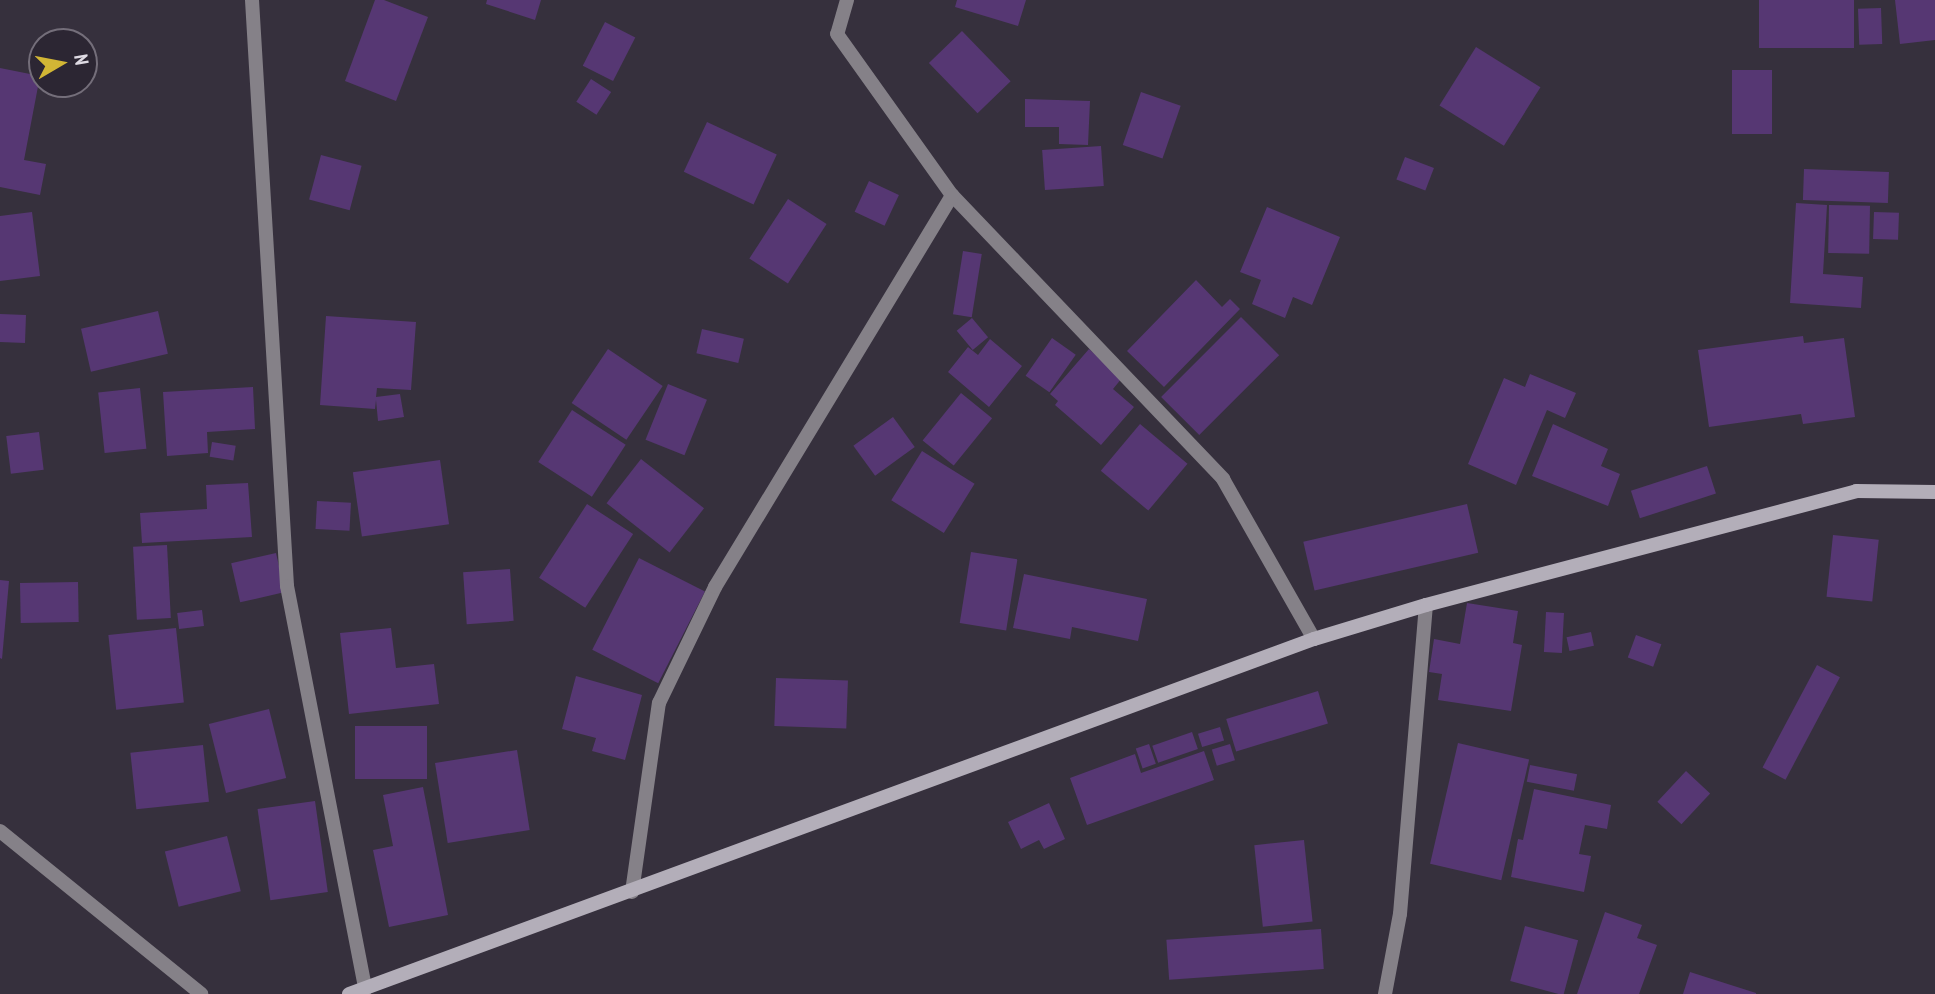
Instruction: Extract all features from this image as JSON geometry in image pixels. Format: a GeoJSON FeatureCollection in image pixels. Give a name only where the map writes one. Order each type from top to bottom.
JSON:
{"type":"FeatureCollection","features":[{"type":"Feature","properties":{"kind":"street"},"geometry":{"type":"LineString","coordinates":[[252,0],[287,586],[365,992]]}},
{"type":"Feature","properties":{"kind":"street"},"geometry":{"type":"LineString","coordinates":[[847,0],[837,34],[952,195],[1223,479],[1314,639]]}},
{"type":"Feature","properties":{"kind":"street"},"geometry":{"type":"LineString","coordinates":[[632,892],[659,703],[715,587],[952,195]]}},
{"type":"Feature","properties":{"kind":"street"},"geometry":{"type":"LineString","coordinates":[[349,994],[365,992],[1314,639],[1426,605],[1856,491],[1935,492]]}},
{"type":"Feature","properties":{"kind":"street"},"geometry":{"type":"LineString","coordinates":[[1385,994],[1400,914],[1426,605]]}},
{"type":"Feature","properties":{"kind":"street"},"geometry":{"type":"LineString","coordinates":[[0,831],[201,994]]}},
{"type":"Feature","properties":{"kind":"building"},"geometry":{"type":"Polygon","coordinates":[[[375,0],[384,0],[428,17],[396,101],[345,81],[375,0]]]}},
{"type":"Feature","properties":{"kind":"building"},"geometry":{"type":"Polygon","coordinates":[[[487,0],[541,0],[535,20],[486,4],[487,0]]]}},
{"type":"Feature","properties":{"kind":"building"},"geometry":{"type":"Polygon","coordinates":[[[957,0],[1026,0],[1018,26],[955,7],[957,0]]]}},
{"type":"Feature","properties":{"kind":"building"},"geometry":{"type":"Polygon","coordinates":[[[1759,0],[1854,0],[1854,48],[1759,48],[1759,0]]]}},
{"type":"Feature","properties":{"kind":"building"},"geometry":{"type":"Polygon","coordinates":[[[1895,0],[1935,0],[1935,40],[1900,44],[1895,0]]]}},
{"type":"Feature","properties":{"kind":"building"},"geometry":{"type":"Polygon","coordinates":[[[1881,8],[1882,44],[1859,45],[1858,9],[1881,8]]]}},
{"type":"Feature","properties":{"kind":"building"},"geometry":{"type":"Polygon","coordinates":[[[605,22],[635,37],[613,81],[583,66],[605,22]]]}},
{"type":"Feature","properties":{"kind":"building"},"geometry":{"type":"Polygon","coordinates":[[[962,31],[1011,81],[978,113],[929,63],[962,31]]]}},
{"type":"Feature","properties":{"kind":"building"},"geometry":{"type":"Polygon","coordinates":[[[1476,47],[1540,87],[1504,146],[1439,106],[1476,47]]]}},
{"type":"Feature","properties":{"kind":"building"},"geometry":{"type":"Polygon","coordinates":[[[0,68],[28,74],[28,98],[36,98],[24,160],[46,164],[40,195],[0,187],[0,68]]]}},
{"type":"Feature","properties":{"kind":"building"},"geometry":{"type":"Polygon","coordinates":[[[1732,70],[1772,70],[1772,134],[1732,134],[1732,70]]]}},
{"type":"Feature","properties":{"kind":"building"},"geometry":{"type":"Polygon","coordinates":[[[591,79],[611,92],[596,115],[576,102],[591,79]]]}},
{"type":"Feature","properties":{"kind":"building"},"geometry":{"type":"Polygon","coordinates":[[[1141,92],[1181,106],[1162,159],[1123,145],[1141,92]]]}},
{"type":"Feature","properties":{"kind":"building"},"geometry":{"type":"Polygon","coordinates":[[[1025,99],[1090,101],[1088,145],[1059,144],[1059,127],[1025,127],[1025,99]]]}},
{"type":"Feature","properties":{"kind":"building"},"geometry":{"type":"Polygon","coordinates":[[[707,122],[777,155],[754,204],[684,172],[707,122]]]}},
{"type":"Feature","properties":{"kind":"building"},"geometry":{"type":"Polygon","coordinates":[[[1101,146],[1104,186],[1045,190],[1042,150],[1101,146]]]}},
{"type":"Feature","properties":{"kind":"building"},"geometry":{"type":"Polygon","coordinates":[[[321,155],[362,166],[350,210],[309,199],[321,155]]]}},
{"type":"Feature","properties":{"kind":"building"},"geometry":{"type":"Polygon","coordinates":[[[1405,157],[1434,168],[1425,191],[1396,179],[1405,157]]]}},
{"type":"Feature","properties":{"kind":"building"},"geometry":{"type":"Polygon","coordinates":[[[1804,169],[1889,172],[1888,203],[1803,200],[1804,169]]]}},
{"type":"Feature","properties":{"kind":"building"},"geometry":{"type":"Polygon","coordinates":[[[869,181],[899,195],[885,226],[855,212],[869,181]]]}},
{"type":"Feature","properties":{"kind":"building"},"geometry":{"type":"Polygon","coordinates":[[[788,199],[827,224],[788,284],[749,259],[788,199]]]}},
{"type":"Feature","properties":{"kind":"building"},"geometry":{"type":"Polygon","coordinates":[[[1796,203],[1827,205],[1823,274],[1863,277],[1861,308],[1790,303],[1796,203]]]}},
{"type":"Feature","properties":{"kind":"building"},"geometry":{"type":"Polygon","coordinates":[[[1829,205],[1870,206],[1869,254],[1828,253],[1829,205]]]}},
{"type":"Feature","properties":{"kind":"building"},"geometry":{"type":"Polygon","coordinates":[[[1267,207],[1340,237],[1312,305],[1293,297],[1285,318],[1252,304],[1261,280],[1240,272],[1267,207]]]}},
{"type":"Feature","properties":{"kind":"building"},"geometry":{"type":"Polygon","coordinates":[[[32,212],[40,276],[0,281],[0,216],[32,212]]]}},
{"type":"Feature","properties":{"kind":"building"},"geometry":{"type":"Polygon","coordinates":[[[1874,212],[1899,213],[1898,240],[1873,239],[1874,212]]]}},
{"type":"Feature","properties":{"kind":"building"},"geometry":{"type":"Polygon","coordinates":[[[963,251],[982,254],[972,317],[953,314],[963,251]]]}},
{"type":"Feature","properties":{"kind":"building"},"geometry":{"type":"Polygon","coordinates":[[[1196,280],[1222,307],[1230,299],[1240,309],[1164,387],[1127,351],[1196,280]]]}},
{"type":"Feature","properties":{"kind":"building"},"geometry":{"type":"Polygon","coordinates":[[[158,311],[168,354],[91,372],[81,329],[158,311]]]}},
{"type":"Feature","properties":{"kind":"building"},"geometry":{"type":"Polygon","coordinates":[[[0,314],[26,315],[25,343],[0,342],[0,314]]]}},
{"type":"Feature","properties":{"kind":"building"},"geometry":{"type":"Polygon","coordinates":[[[326,316],[416,322],[411,390],[377,388],[376,397],[400,394],[404,417],[378,421],[376,400],[375,409],[320,405],[326,316]]]}},
{"type":"Feature","properties":{"kind":"building"},"geometry":{"type":"Polygon","coordinates":[[[1241,317],[1279,355],[1199,435],[1161,397],[1241,317]]]}},
{"type":"Feature","properties":{"kind":"building"},"geometry":{"type":"Polygon","coordinates":[[[972,318],[988,337],[973,350],[957,331],[972,318]]]}},
{"type":"Feature","properties":{"kind":"building"},"geometry":{"type":"Polygon","coordinates":[[[702,329],[744,339],[738,363],[696,353],[702,329]]]}},
{"type":"Feature","properties":{"kind":"building"},"geometry":{"type":"Polygon","coordinates":[[[1803,336],[1804,343],[1844,338],[1855,417],[1803,424],[1801,414],[1709,427],[1698,350],[1803,336]]]}},
{"type":"Feature","properties":{"kind":"building"},"geometry":{"type":"Polygon","coordinates":[[[1052,338],[1076,355],[1049,392],[1026,376],[1052,338]]]}},
{"type":"Feature","properties":{"kind":"building"},"geometry":{"type":"Polygon","coordinates":[[[990,339],[1022,366],[989,407],[948,372],[968,347],[978,355],[990,339]]]}},
{"type":"Feature","properties":{"kind":"building"},"geometry":{"type":"Polygon","coordinates":[[[608,349],[663,386],[626,440],[572,403],[608,349]]]}},
{"type":"Feature","properties":{"kind":"building"},"geometry":{"type":"Polygon","coordinates":[[[1089,349],[1122,378],[1113,389],[1134,407],[1101,445],[1055,405],[1058,401],[1050,394],[1089,349]]]}},
{"type":"Feature","properties":{"kind":"building"},"geometry":{"type":"Polygon","coordinates":[[[1530,374],[1576,393],[1565,418],[1547,410],[1516,485],[1468,464],[1504,378],[1525,387],[1530,374]]]}},
{"type":"Feature","properties":{"kind":"building"},"geometry":{"type":"Polygon","coordinates":[[[668,384],[707,400],[684,455],[646,440],[668,384]]]}},
{"type":"Feature","properties":{"kind":"building"},"geometry":{"type":"Polygon","coordinates":[[[253,387],[255,429],[207,432],[208,453],[167,456],[163,392],[253,387]]]}},
{"type":"Feature","properties":{"kind":"building"},"geometry":{"type":"Polygon","coordinates":[[[140,388],[146,449],[105,453],[98,392],[140,388]]]}},
{"type":"Feature","properties":{"kind":"building"},"geometry":{"type":"Polygon","coordinates":[[[961,393],[992,418],[954,466],[923,440],[961,393]]]}},
{"type":"Feature","properties":{"kind":"building"},"geometry":{"type":"Polygon","coordinates":[[[572,410],[626,445],[592,497],[538,462],[572,410]]]}},
{"type":"Feature","properties":{"kind":"building"},"geometry":{"type":"Polygon","coordinates":[[[893,417],[915,447],[875,476],[853,446],[893,417]]]}},
{"type":"Feature","properties":{"kind":"building"},"geometry":{"type":"Polygon","coordinates":[[[1140,424],[1187,464],[1148,511],[1101,471],[1140,424]]]}},
{"type":"Feature","properties":{"kind":"building"},"geometry":{"type":"Polygon","coordinates":[[[1553,424],[1608,449],[1601,466],[1620,474],[1608,506],[1532,476],[1553,424]]]}},
{"type":"Feature","properties":{"kind":"building"},"geometry":{"type":"Polygon","coordinates":[[[39,432],[44,470],[11,474],[6,436],[39,432]]]}},
{"type":"Feature","properties":{"kind":"building"},"geometry":{"type":"Polygon","coordinates":[[[212,442],[236,446],[233,461],[210,457],[212,442]]]}},
{"type":"Feature","properties":{"kind":"building"},"geometry":{"type":"Polygon","coordinates":[[[922,451],[975,484],[944,533],[891,500],[922,451]]]}},
{"type":"Feature","properties":{"kind":"building"},"geometry":{"type":"Polygon","coordinates":[[[641,459],[704,508],[670,552],[607,503],[641,459]]]}},
{"type":"Feature","properties":{"kind":"building"},"geometry":{"type":"Polygon","coordinates":[[[440,460],[449,524],[362,537],[353,472],[440,460]]]}},
{"type":"Feature","properties":{"kind":"building"},"geometry":{"type":"Polygon","coordinates":[[[1707,466],[1716,494],[1640,518],[1631,491],[1707,466]]]}},
{"type":"Feature","properties":{"kind":"building"},"geometry":{"type":"Polygon","coordinates":[[[248,483],[252,537],[142,543],[140,513],[207,509],[206,485],[248,483]]]}},
{"type":"Feature","properties":{"kind":"building"},"geometry":{"type":"Polygon","coordinates":[[[317,501],[351,503],[349,531],[316,529],[317,501]]]}},
{"type":"Feature","properties":{"kind":"building"},"geometry":{"type":"Polygon","coordinates":[[[587,504],[633,534],[585,608],[539,578],[587,504]]]}},
{"type":"Feature","properties":{"kind":"building"},"geometry":{"type":"Polygon","coordinates":[[[1467,504],[1478,553],[1315,591],[1303,542],[1467,504]]]}},
{"type":"Feature","properties":{"kind":"building"},"geometry":{"type":"Polygon","coordinates":[[[1833,535],[1879,540],[1872,601],[1827,597],[1833,535]]]}},
{"type":"Feature","properties":{"kind":"building"},"geometry":{"type":"Polygon","coordinates":[[[167,545],[171,618],[137,620],[133,547],[167,545]]]}},
{"type":"Feature","properties":{"kind":"building"},"geometry":{"type":"Polygon","coordinates":[[[971,552],[1017,559],[1006,630],[960,623],[971,552]]]}},
{"type":"Feature","properties":{"kind":"building"},"geometry":{"type":"Polygon","coordinates":[[[276,553],[285,592],[240,602],[231,563],[276,553]]]}},
{"type":"Feature","properties":{"kind":"building"},"geometry":{"type":"Polygon","coordinates":[[[639,558],[705,592],[658,683],[592,650],[639,558]]]}},
{"type":"Feature","properties":{"kind":"building"},"geometry":{"type":"Polygon","coordinates":[[[510,569],[514,621],[467,624],[463,572],[510,569]]]}},
{"type":"Feature","properties":{"kind":"building"},"geometry":{"type":"Polygon","coordinates":[[[1024,574],[1147,599],[1138,641],[1072,627],[1070,639],[1013,628],[1024,574]]]}},
{"type":"Feature","properties":{"kind":"building"},"geometry":{"type":"Polygon","coordinates":[[[0,580],[9,581],[2,659],[0,658],[0,580]]]}},
{"type":"Feature","properties":{"kind":"building"},"geometry":{"type":"Polygon","coordinates":[[[78,582],[79,622],[21,623],[20,583],[78,582]]]}},
{"type":"Feature","properties":{"kind":"building"},"geometry":{"type":"Polygon","coordinates":[[[1467,603],[1518,611],[1513,643],[1522,645],[1511,711],[1438,700],[1442,674],[1429,672],[1434,639],[1460,644],[1467,603]]]}},
{"type":"Feature","properties":{"kind":"building"},"geometry":{"type":"Polygon","coordinates":[[[202,610],[204,626],[179,629],[177,613],[202,610]]]}},
{"type":"Feature","properties":{"kind":"building"},"geometry":{"type":"Polygon","coordinates":[[[1546,612],[1564,613],[1562,653],[1544,652],[1546,612]]]}},
{"type":"Feature","properties":{"kind":"building"},"geometry":{"type":"Polygon","coordinates":[[[176,628],[184,703],[116,710],[108,635],[176,628]]]}},
{"type":"Feature","properties":{"kind":"building"},"geometry":{"type":"Polygon","coordinates":[[[391,628],[396,668],[434,664],[439,704],[349,714],[340,633],[391,628]]]}},
{"type":"Feature","properties":{"kind":"building"},"geometry":{"type":"Polygon","coordinates":[[[1591,632],[1594,646],[1569,651],[1567,637],[1591,632]]]}},
{"type":"Feature","properties":{"kind":"building"},"geometry":{"type":"Polygon","coordinates":[[[1636,635],[1661,644],[1653,667],[1628,658],[1636,635]]]}},
{"type":"Feature","properties":{"kind":"building"},"geometry":{"type":"Polygon","coordinates":[[[1817,665],[1840,677],[1785,780],[1763,767],[1817,665]]]}},
{"type":"Feature","properties":{"kind":"building"},"geometry":{"type":"Polygon","coordinates":[[[576,676],[642,695],[625,760],[592,751],[596,738],[562,729],[576,676]]]}},
{"type":"Feature","properties":{"kind":"building"},"geometry":{"type":"Polygon","coordinates":[[[776,678],[848,681],[846,728],[774,726],[776,678]]]}},
{"type":"Feature","properties":{"kind":"building"},"geometry":{"type":"Polygon","coordinates":[[[1318,691],[1328,724],[1236,752],[1226,719],[1318,691]]]}},
{"type":"Feature","properties":{"kind":"building"},"geometry":{"type":"Polygon","coordinates":[[[269,709],[286,778],[226,793],[209,724],[269,709]]]}},
{"type":"Feature","properties":{"kind":"building"},"geometry":{"type":"Polygon","coordinates":[[[355,726],[427,726],[427,779],[355,779],[355,726]]]}},
{"type":"Feature","properties":{"kind":"building"},"geometry":{"type":"Polygon","coordinates":[[[1220,727],[1224,740],[1202,747],[1198,734],[1220,727]]]}},
{"type":"Feature","properties":{"kind":"building"},"geometry":{"type":"Polygon","coordinates":[[[1192,732],[1198,749],[1158,763],[1152,746],[1192,732]]]}},
{"type":"Feature","properties":{"kind":"building"},"geometry":{"type":"Polygon","coordinates":[[[1458,743],[1529,759],[1501,880],[1430,864],[1458,743]]]}},
{"type":"Feature","properties":{"kind":"building"},"geometry":{"type":"Polygon","coordinates":[[[1149,744],[1156,764],[1143,768],[1136,749],[1149,744]]]}},
{"type":"Feature","properties":{"kind":"building"},"geometry":{"type":"Polygon","coordinates":[[[1230,744],[1235,760],[1217,766],[1212,750],[1230,744]]]}},
{"type":"Feature","properties":{"kind":"building"},"geometry":{"type":"Polygon","coordinates":[[[203,745],[209,802],[136,809],[130,753],[203,745]]]}},
{"type":"Feature","properties":{"kind":"building"},"geometry":{"type":"Polygon","coordinates":[[[517,750],[530,830],[448,843],[435,763],[517,750]]]}},
{"type":"Feature","properties":{"kind":"building"},"geometry":{"type":"Polygon","coordinates":[[[1204,751],[1214,780],[1087,825],[1070,778],[1135,754],[1141,773],[1204,751]]]}},
{"type":"Feature","properties":{"kind":"building"},"geometry":{"type":"Polygon","coordinates":[[[1530,765],[1577,774],[1574,791],[1527,782],[1530,765]]]}},
{"type":"Feature","properties":{"kind":"building"},"geometry":{"type":"Polygon","coordinates":[[[1686,771],[1710,794],[1681,824],[1657,802],[1686,771]]]}},
{"type":"Feature","properties":{"kind":"building"},"geometry":{"type":"Polygon","coordinates":[[[423,787],[448,915],[389,927],[373,850],[393,846],[383,795],[423,787]]]}},
{"type":"Feature","properties":{"kind":"building"},"geometry":{"type":"Polygon","coordinates":[[[1534,789],[1611,805],[1607,829],[1585,825],[1579,854],[1591,856],[1584,892],[1511,877],[1518,839],[1523,840],[1534,789]]]}},
{"type":"Feature","properties":{"kind":"building"},"geometry":{"type":"Polygon","coordinates":[[[315,801],[328,892],[270,900],[258,809],[315,801]]]}},
{"type":"Feature","properties":{"kind":"building"},"geometry":{"type":"Polygon","coordinates":[[[1049,803],[1065,839],[1044,849],[1039,840],[1021,849],[1008,822],[1049,803]]]}},
{"type":"Feature","properties":{"kind":"building"},"geometry":{"type":"Polygon","coordinates":[[[227,836],[241,891],[179,907],[165,851],[227,836]]]}},
{"type":"Feature","properties":{"kind":"building"},"geometry":{"type":"Polygon","coordinates":[[[1304,840],[1313,922],[1263,927],[1254,845],[1304,840]]]}},
{"type":"Feature","properties":{"kind":"building"},"geometry":{"type":"Polygon","coordinates":[[[1605,912],[1642,925],[1637,938],[1657,945],[1639,994],[1577,994],[1605,912]]]}},
{"type":"Feature","properties":{"kind":"building"},"geometry":{"type":"Polygon","coordinates":[[[1525,926],[1578,940],[1564,994],[1510,981],[1525,926]]]}},
{"type":"Feature","properties":{"kind":"building"},"geometry":{"type":"Polygon","coordinates":[[[1321,929],[1324,969],[1169,980],[1166,940],[1321,929]]]}},
{"type":"Feature","properties":{"kind":"building"},"geometry":{"type":"Polygon","coordinates":[[[1690,972],[1756,993],[1756,994],[1683,994],[1690,972]]]}}]}
